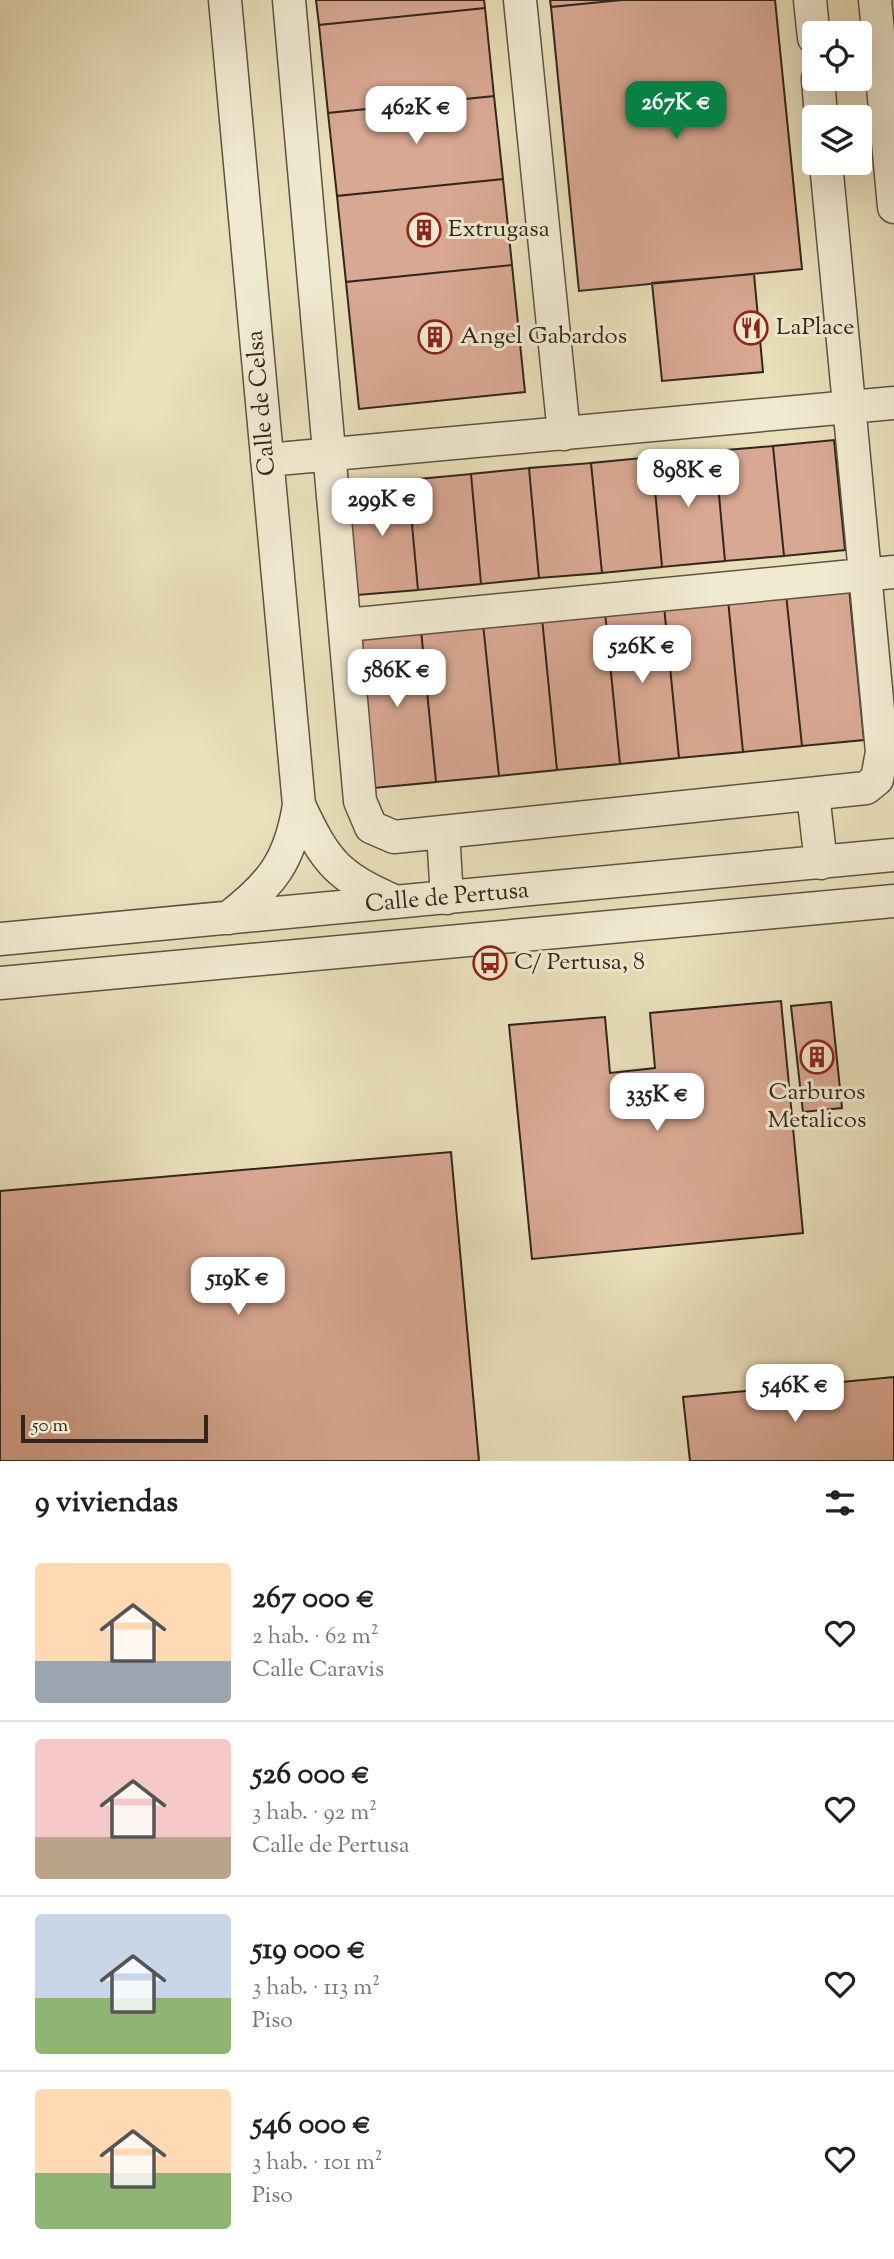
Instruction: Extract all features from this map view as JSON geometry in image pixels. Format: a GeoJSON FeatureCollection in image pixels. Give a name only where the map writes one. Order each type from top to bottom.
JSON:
{"type":"FeatureCollection","features":[{"type":"Feature","properties":{"kind":"street","name":"Calle de Celsa"},"geometry":{"type":"LineString","coordinates":[[225,0],[299,806],[291,843],[276,873],[258,893],[228,918]]}},
{"type":"Feature","properties":{"kind":"street"},"geometry":{"type":"LineString","coordinates":[[289,0],[332,457],[360,801],[371,827],[394,837],[866,789],[877,779],[881,752],[880,573],[849,407],[827,175]]}},
{"type":"Feature","properties":{"kind":"street"},"geometry":{"type":"LineString","coordinates":[[520,0],[564,434]]}},
{"type":"Feature","properties":{"kind":"street"},"geometry":{"type":"LineString","coordinates":[[810,0],[812,21]]}},
{"type":"Feature","properties":{"kind":"street"},"geometry":{"type":"LineString","coordinates":[[875,0],[894,207]]}},
{"type":"Feature","properties":{"kind":"street"},"geometry":{"type":"LineString","coordinates":[[267,460],[332,457],[894,403]]}},
{"type":"Feature","properties":{"kind":"street"},"geometry":{"type":"LineString","coordinates":[[346,625],[880,573]]}},
{"type":"Feature","properties":{"kind":"street"},"geometry":{"type":"LineString","coordinates":[[813,794],[821,863]]}},
{"type":"Feature","properties":{"kind":"street","name":"Calle de Celsa"},"geometry":{"type":"LineString","coordinates":[[299,806],[324,856],[340,872],[397,902]]}},
{"type":"Feature","properties":{"kind":"street"},"geometry":{"type":"LineString","coordinates":[[443,832],[447,898]]}},
{"type":"Feature","properties":{"kind":"street","name":"Calle de Pertusa"},"geometry":{"type":"LineString","coordinates":[[0,939],[821,863],[887,851]]}},
{"type":"Feature","properties":{"kind":"street","name":"Calle de Pertusa"},"geometry":{"type":"LineString","coordinates":[[0,983],[894,901]]}},
{"type":"Feature","properties":{"kind":"building"},"geometry":{"type":"Polygon","coordinates":[[[316,0],[484,0],[485,8],[319,25],[316,0]]]}},
{"type":"Feature","properties":{"kind":"building"},"geometry":{"type":"Polygon","coordinates":[[[550,0],[622,0],[551,7],[550,0]]]}},
{"type":"Feature","properties":{"kind":"building"},"geometry":{"type":"Polygon","coordinates":[[[622,0],[775,0],[802,269],[579,291],[551,7],[622,0]]]}},
{"type":"Feature","properties":{"kind":"building"},"geometry":{"type":"Polygon","coordinates":[[[485,8],[494,96],[328,113],[319,25],[485,8]]]}},
{"type":"Feature","properties":{"kind":"building"},"geometry":{"type":"Polygon","coordinates":[[[494,96],[503,179],[337,196],[328,113],[494,96]]]}},
{"type":"Feature","properties":{"kind":"building","name":"Extrugasa"},"geometry":{"type":"Polygon","coordinates":[[[503,179],[512,265],[346,282],[337,196],[503,179]]]}},
{"type":"Feature","properties":{"kind":"building","name":"Angel Gabardos"},"geometry":{"type":"Polygon","coordinates":[[[512,265],[525,392],[359,409],[346,282],[512,265]]]}},
{"type":"Feature","properties":{"kind":"building"},"geometry":{"type":"Polygon","coordinates":[[[754,274],[763,372],[662,381],[652,283],[754,274]]]}},
{"type":"Feature","properties":{"kind":"building"},"geometry":{"type":"Polygon","coordinates":[[[834,440],[845,550],[784,556],[773,446],[834,440]]]}},
{"type":"Feature","properties":{"kind":"building"},"geometry":{"type":"Polygon","coordinates":[[[773,446],[784,556],[725,561],[715,451],[773,446]]]}},
{"type":"Feature","properties":{"kind":"building"},"geometry":{"type":"Polygon","coordinates":[[[715,451],[725,561],[662,567],[652,457],[715,451]]]}},
{"type":"Feature","properties":{"kind":"building"},"geometry":{"type":"Polygon","coordinates":[[[652,457],[662,567],[602,573],[591,463],[652,457]]]}},
{"type":"Feature","properties":{"kind":"building"},"geometry":{"type":"Polygon","coordinates":[[[591,463],[602,573],[539,578],[529,468],[591,463]]]}},
{"type":"Feature","properties":{"kind":"building"},"geometry":{"type":"Polygon","coordinates":[[[529,468],[539,578],[481,584],[471,474],[529,468]]]}},
{"type":"Feature","properties":{"kind":"building"},"geometry":{"type":"Polygon","coordinates":[[[471,474],[481,584],[418,590],[408,480],[471,474]]]}},
{"type":"Feature","properties":{"kind":"building"},"geometry":{"type":"Polygon","coordinates":[[[408,480],[418,590],[357,595],[347,485],[408,480]]]}},
{"type":"Feature","properties":{"kind":"building"},"geometry":{"type":"Polygon","coordinates":[[[849,588],[864,740],[802,746],[786,594],[849,588]]]}},
{"type":"Feature","properties":{"kind":"building"},"geometry":{"type":"Polygon","coordinates":[[[786,594],[802,746],[743,752],[728,600],[786,594]]]}},
{"type":"Feature","properties":{"kind":"building"},"geometry":{"type":"Polygon","coordinates":[[[728,600],[743,752],[679,758],[664,606],[728,600]]]}},
{"type":"Feature","properties":{"kind":"building"},"geometry":{"type":"Polygon","coordinates":[[[664,606],[679,758],[620,764],[605,612],[664,606]]]}},
{"type":"Feature","properties":{"kind":"building"},"geometry":{"type":"Polygon","coordinates":[[[605,612],[620,764],[557,770],[542,618],[605,612]]]}},
{"type":"Feature","properties":{"kind":"building"},"geometry":{"type":"Polygon","coordinates":[[[542,618],[557,770],[499,776],[483,624],[542,618]]]}},
{"type":"Feature","properties":{"kind":"building"},"geometry":{"type":"Polygon","coordinates":[[[483,624],[499,776],[436,782],[421,630],[483,624]]]}},
{"type":"Feature","properties":{"kind":"building"},"geometry":{"type":"Polygon","coordinates":[[[421,630],[436,782],[374,788],[359,636],[421,630]]]}},
{"type":"Feature","properties":{"kind":"building"},"geometry":{"type":"Polygon","coordinates":[[[781,1001],[803,1233],[532,1259],[509,1025],[605,1017],[610,1073],[655,1068],[650,1013],[781,1001]]]}},
{"type":"Feature","properties":{"kind":"building","name":"Carburos Metalicos"},"geometry":{"type":"Polygon","coordinates":[[[831,1002],[842,1108],[803,1112],[791,1006],[831,1002]]]}},
{"type":"Feature","properties":{"kind":"building"},"geometry":{"type":"Polygon","coordinates":[[[451,1152],[479,1461],[0,1461],[0,1191],[451,1152]]]}},
{"type":"Feature","properties":{"kind":"building"},"geometry":{"type":"Polygon","coordinates":[[[894,1377],[894,1461],[690,1461],[683,1397],[894,1377]]]}},
{"type":"Feature","properties":{"kind":"place","name":"Extrugasa"},"geometry":{"type":"Point","coordinates":[424,230]}},
{"type":"Feature","properties":{"kind":"place","name":"LaPlace"},"geometry":{"type":"Point","coordinates":[751,328]}},
{"type":"Feature","properties":{"kind":"place","name":"Angel Gabardos"},"geometry":{"type":"Point","coordinates":[435,337]}},
{"type":"Feature","properties":{"kind":"place","name":"C/ Pertusa, 8"},"geometry":{"type":"Point","coordinates":[490,963]}},
{"type":"Feature","properties":{"kind":"place","name":"Carburos Metalicos"},"geometry":{"type":"Point","coordinates":[817,1057]}}]}
